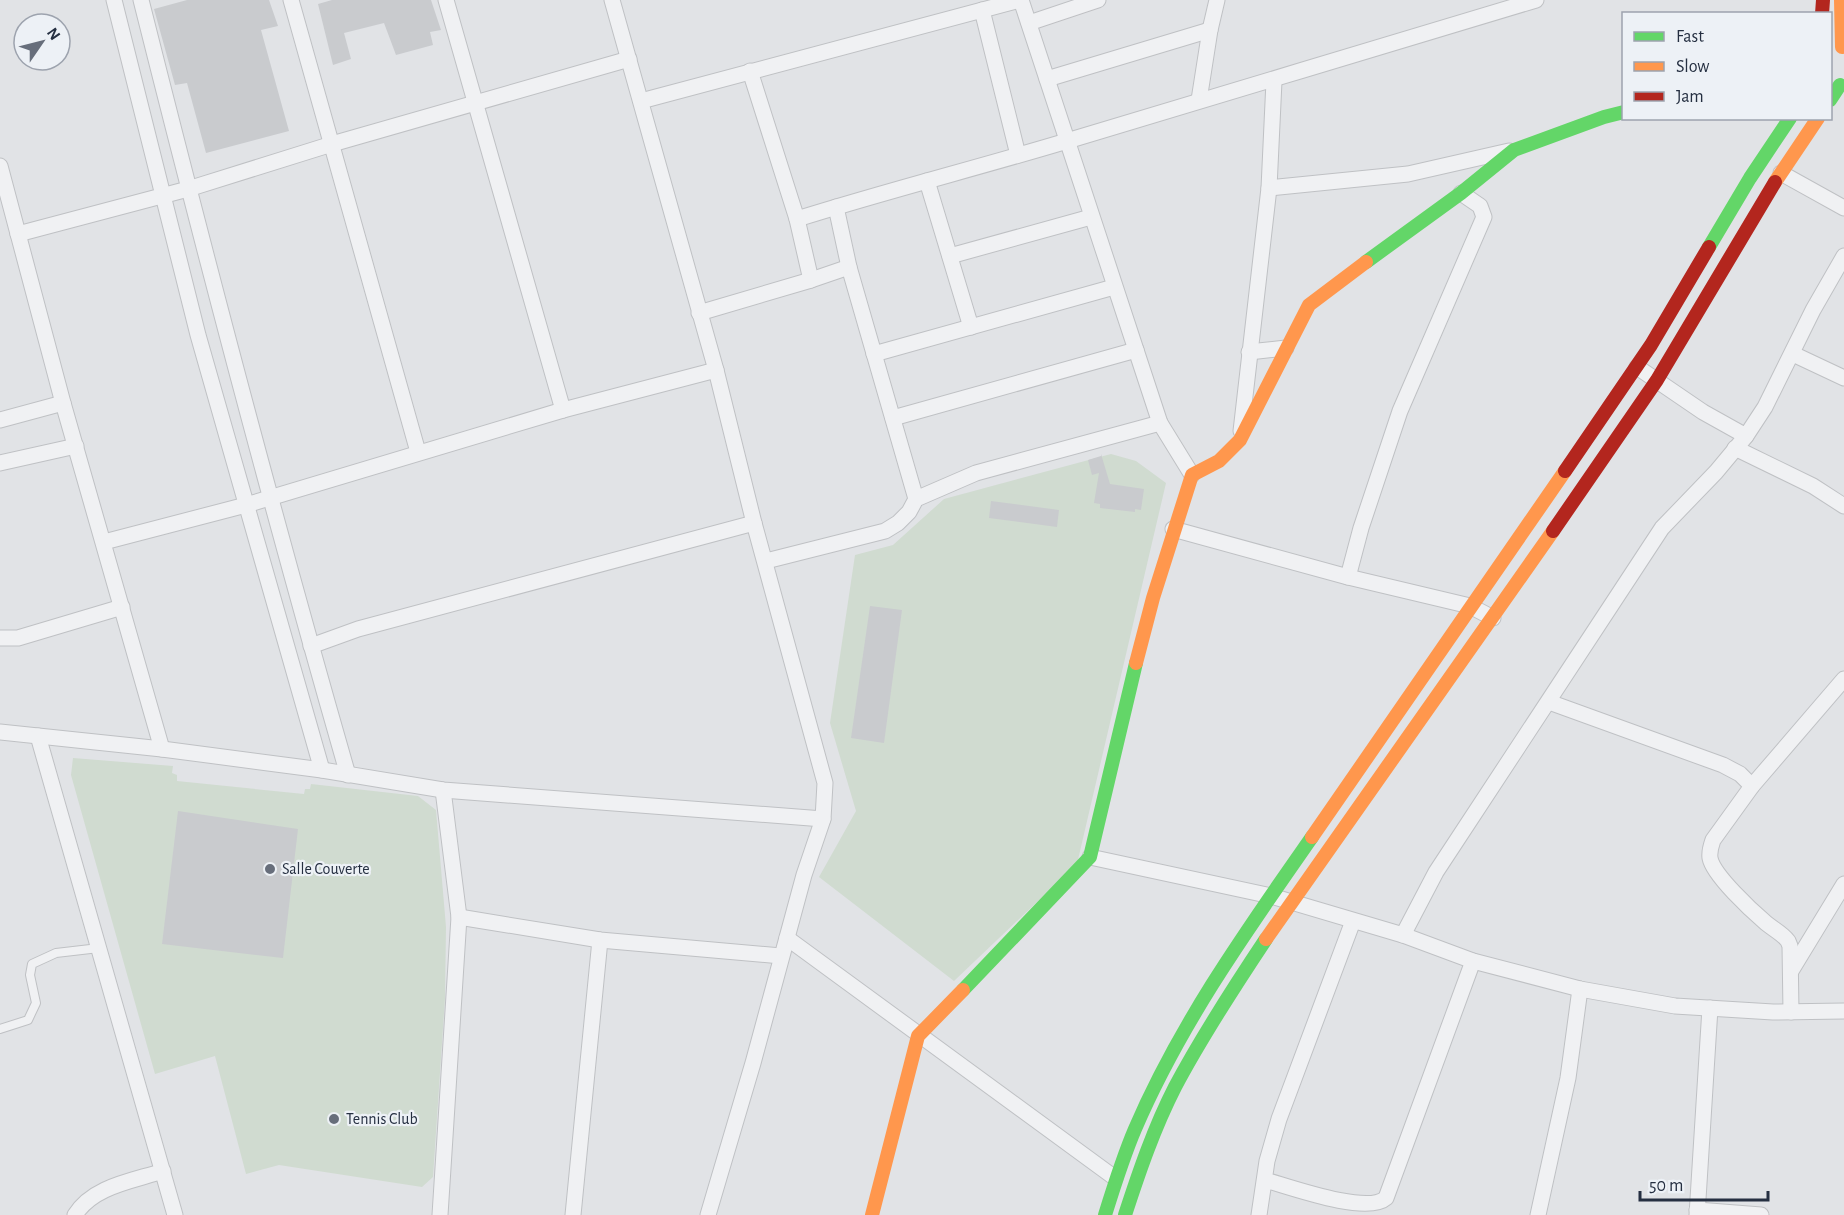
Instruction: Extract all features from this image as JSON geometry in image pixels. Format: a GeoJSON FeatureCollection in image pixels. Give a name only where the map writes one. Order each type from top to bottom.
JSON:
{"type":"FeatureCollection","features":[{"type":"Feature","properties":{"kind":"street"},"geometry":{"type":"LineString","coordinates":[[114,0],[198,335],[322,770]]}},
{"type":"Feature","properties":{"kind":"street"},"geometry":{"type":"LineString","coordinates":[[141,0],[269,497],[348,775]]}},
{"type":"Feature","properties":{"kind":"street"},"geometry":{"type":"LineString","coordinates":[[291,0],[418,452]]}},
{"type":"Feature","properties":{"kind":"street"},"geometry":{"type":"LineString","coordinates":[[446,0],[563,410]]}},
{"type":"Feature","properties":{"kind":"street"},"geometry":{"type":"LineString","coordinates":[[612,0],[716,370],[754,523],[825,783],[824,819],[804,875],[753,1063],[708,1215]]}},
{"type":"Feature","properties":{"kind":"street"},"geometry":{"type":"LineString","coordinates":[[640,100],[1021,0],[1160,423],[1192,475]]}},
{"type":"Feature","properties":{"kind":"street"},"geometry":{"type":"LineString","coordinates":[[1029,23],[1098,0]]}},
{"type":"Feature","properties":{"kind":"street"},"geometry":{"type":"LineString","coordinates":[[1199,100],[1217,0]]}},
{"type":"Feature","properties":{"kind":"street"},"geometry":{"type":"LineString","coordinates":[[796,219],[1199,100],[1274,81],[1502,5],[1536,0]]}},
{"type":"Feature","properties":{"kind":"street"},"geometry":{"type":"LineString","coordinates":[[1840,43],[1842,6]]}},
{"type":"Feature","properties":{"kind":"street"},"geometry":{"type":"LineString","coordinates":[[981,10],[1018,155]]}},
{"type":"Feature","properties":{"kind":"street"},"geometry":{"type":"LineString","coordinates":[[1047,79],[1210,30]]}},
{"type":"Feature","properties":{"kind":"street"},"geometry":{"type":"LineString","coordinates":[[18,234],[188,189],[332,144],[629,59]]}},
{"type":"Feature","properties":{"kind":"street"},"geometry":{"type":"LineString","coordinates":[[750,71],[796,219],[811,280]]}},
{"type":"Feature","properties":{"kind":"street"},"geometry":{"type":"LineString","coordinates":[[1240,440],[1269,188],[1274,81]]}},
{"type":"Feature","properties":{"kind":"street"},"geometry":{"type":"LineString","coordinates":[[1269,188],[1408,174],[1514,150],[1622,112]]}},
{"type":"Feature","properties":{"kind":"street"},"geometry":{"type":"LineString","coordinates":[[1105,1215],[1115,1178],[1151,1096],[1175,1047],[1208,991],[1248,928],[1344,788],[1637,367],[1749,180],[1788,120]]}},
{"type":"Feature","properties":{"kind":"street"},"geometry":{"type":"LineString","coordinates":[[1125,1215],[1144,1158],[1187,1064],[1218,1011],[1290,902],[1493,618],[1657,380],[1781,173],[1817,120]]}},
{"type":"Feature","properties":{"kind":"street"},"geometry":{"type":"LineString","coordinates":[[1192,475],[1212,468],[1229,455],[1240,440],[1309,305],[1391,242],[1461,193],[1514,150]]}},
{"type":"Feature","properties":{"kind":"street"},"geometry":{"type":"LineString","coordinates":[[0,166],[63,403],[162,749]]}},
{"type":"Feature","properties":{"kind":"street"},"geometry":{"type":"LineString","coordinates":[[1781,173],[1844,208]]}},
{"type":"Feature","properties":{"kind":"street"},"geometry":{"type":"LineString","coordinates":[[927,181],[971,327]]}},
{"type":"Feature","properties":{"kind":"street"},"geometry":{"type":"LineString","coordinates":[[1348,577],[1361,528],[1400,411],[1484,217],[1480,206],[1461,193]]}},
{"type":"Feature","properties":{"kind":"street"},"geometry":{"type":"LineString","coordinates":[[836,207],[849,267],[916,499]]}},
{"type":"Feature","properties":{"kind":"street"},"geometry":{"type":"LineString","coordinates":[[950,256],[1091,217]]}},
{"type":"Feature","properties":{"kind":"street"},"geometry":{"type":"LineString","coordinates":[[1403,935],[1436,872],[1662,528],[1716,472],[1746,436],[1765,407],[1813,310],[1844,256]]}},
{"type":"Feature","properties":{"kind":"street"},"geometry":{"type":"LineString","coordinates":[[699,313],[849,267]]}},
{"type":"Feature","properties":{"kind":"street"},"geometry":{"type":"LineString","coordinates":[[874,354],[1114,287]]}},
{"type":"Feature","properties":{"kind":"street"},"geometry":{"type":"LineString","coordinates":[[1249,352],[1286,348]]}},
{"type":"Feature","properties":{"kind":"street"},"geometry":{"type":"LineString","coordinates":[[893,418],[1136,350]]}},
{"type":"Feature","properties":{"kind":"street"},"geometry":{"type":"LineString","coordinates":[[1793,354],[1844,378]]}},
{"type":"Feature","properties":{"kind":"street"},"geometry":{"type":"LineString","coordinates":[[1637,367],[1703,412],[1746,436]]}},
{"type":"Feature","properties":{"kind":"street"},"geometry":{"type":"LineString","coordinates":[[104,542],[246,505],[563,410],[716,370]]}},
{"type":"Feature","properties":{"kind":"street"},"geometry":{"type":"LineString","coordinates":[[0,420],[63,403]]}},
{"type":"Feature","properties":{"kind":"street"},"geometry":{"type":"LineString","coordinates":[[766,561],[885,531],[909,512],[916,499],[976,473],[1160,423]]}},
{"type":"Feature","properties":{"kind":"street"},"geometry":{"type":"LineString","coordinates":[[0,463],[76,446]]}},
{"type":"Feature","properties":{"kind":"street"},"geometry":{"type":"LineString","coordinates":[[1734,448],[1813,486],[1844,506]]}},
{"type":"Feature","properties":{"kind":"street"},"geometry":{"type":"LineString","coordinates":[[872,1215],[918,1035],[1090,856],[1153,598],[1192,475]]}},
{"type":"Feature","properties":{"kind":"street"},"geometry":{"type":"LineString","coordinates":[[311,646],[358,629],[754,523]]}},
{"type":"Feature","properties":{"kind":"street"},"geometry":{"type":"LineString","coordinates":[[1173,529],[1348,577],[1470,606],[1493,618]]}},
{"type":"Feature","properties":{"kind":"street"},"geometry":{"type":"LineString","coordinates":[[0,638],[18,638],[122,607]]}},
{"type":"Feature","properties":{"kind":"street"},"geometry":{"type":"LineString","coordinates":[[1791,1012],[1790,946],[1786,938],[1746,904],[1713,867],[1710,849],[1713,840],[1752,786],[1844,679]]}},
{"type":"Feature","properties":{"kind":"street"},"geometry":{"type":"LineString","coordinates":[[1549,702],[1723,765],[1740,774],[1752,786]]}},
{"type":"Feature","properties":{"kind":"street"},"geometry":{"type":"LineString","coordinates":[[0,732],[162,749],[322,770],[443,790],[824,819]]}},
{"type":"Feature","properties":{"kind":"street"},"geometry":{"type":"LineString","coordinates":[[38,736],[175,1215]]}},
{"type":"Feature","properties":{"kind":"street"},"geometry":{"type":"LineString","coordinates":[[440,1215],[459,917],[443,790]]}},
{"type":"Feature","properties":{"kind":"street"},"geometry":{"type":"LineString","coordinates":[[1090,856],[1271,896],[1403,935],[1473,961],[1580,989],[1641,1001],[1710,1008],[1791,1012],[1844,1011]]}},
{"type":"Feature","properties":{"kind":"street"},"geometry":{"type":"LineString","coordinates":[[1791,972],[1844,884]]}},
{"type":"Feature","properties":{"kind":"street"},"geometry":{"type":"LineString","coordinates":[[459,917],[600,940],[781,956]]}},
{"type":"Feature","properties":{"kind":"street"},"geometry":{"type":"LineString","coordinates":[[1259,1215],[1267,1161],[1279,1119],[1353,921]]}},
{"type":"Feature","properties":{"kind":"street"},"geometry":{"type":"LineString","coordinates":[[787,938],[1115,1178]]}},
{"type":"Feature","properties":{"kind":"street"},"geometry":{"type":"LineString","coordinates":[[573,1215],[600,940]]}},
{"type":"Feature","properties":{"kind":"street"},"geometry":{"type":"LineString","coordinates":[[1265,1180],[1345,1203],[1372,1205],[1386,1198],[1473,961]]}},
{"type":"Feature","properties":{"kind":"street"},"geometry":{"type":"LineString","coordinates":[[1538,1215],[1568,1078],[1580,989]]}},
{"type":"Feature","properties":{"kind":"street"},"geometry":{"type":"LineString","coordinates":[[1710,1008],[1697,1213],[1761,1215]]}},
{"type":"Feature","properties":{"kind":"street"},"geometry":{"type":"LineString","coordinates":[[75,1215],[89,1199],[102,1191],[163,1171]]}},
{"type":"Feature","properties":{"kind":"lane"},"geometry":{"type":"LineString","coordinates":[[0,1029],[27,1020],[36,1003],[30,975],[32,964],[56,953],[100,948]]}},
{"type":"Feature","properties":{"kind":"shaded area"},"geometry":{"type":"Polygon","coordinates":[[[1111,454],[1136,461],[1166,483],[1077,864],[954,981],[819,877],[856,811],[830,723],[855,555],[893,545],[944,499],[1111,454]]]}},
{"type":"Feature","properties":{"kind":"shaded area","name":"Salle Couverte"},"geometry":{"type":"Polygon","coordinates":[[[73,758],[173,766],[172,773],[177,775],[177,781],[304,794],[305,789],[310,789],[311,784],[418,796],[436,810],[446,927],[445,998],[433,1177],[422,1187],[279,1165],[246,1174],[215,1056],[155,1074],[71,775],[73,758]]]}},
{"type":"Feature","properties":{"kind":"building"},"geometry":{"type":"Polygon","coordinates":[[[187,0],[269,0],[278,26],[261,30],[289,131],[206,153],[187,83],[175,85],[154,9],[187,0]]]}},
{"type":"Feature","properties":{"kind":"building"},"geometry":{"type":"Polygon","coordinates":[[[332,0],[431,0],[441,30],[430,32],[433,45],[396,55],[384,23],[344,33],[351,59],[333,65],[318,4],[332,0]]]}},
{"type":"Feature","properties":{"kind":"building"},"geometry":{"type":"Polygon","coordinates":[[[1101,454],[1110,484],[1144,489],[1141,510],[1135,509],[1135,512],[1100,508],[1100,504],[1094,503],[1099,473],[1092,475],[1088,460],[1101,456],[1101,454]]]}},
{"type":"Feature","properties":{"kind":"building"},"geometry":{"type":"Polygon","coordinates":[[[991,501],[1059,510],[1057,527],[989,518],[991,501]]]}},
{"type":"Feature","properties":{"kind":"building"},"geometry":{"type":"Polygon","coordinates":[[[870,606],[902,610],[884,743],[851,738],[870,606]]]}},
{"type":"Feature","properties":{"kind":"building"},"geometry":{"type":"Polygon","coordinates":[[[178,811],[298,829],[283,958],[162,944],[178,811]]]}},
{"type":"Feature","properties":{"kind":"traffic: fast"},"geometry":{"type":"LineString","coordinates":[[1832,97],[1840,85]]}},
{"type":"Feature","properties":{"kind":"traffic: fast"},"geometry":{"type":"LineString","coordinates":[[1366,262],[1461,193],[1514,150],[1622,112]]}},
{"type":"Feature","properties":{"kind":"traffic: fast"},"geometry":{"type":"LineString","coordinates":[[1709,247],[1750,178],[1789,120]]}},
{"type":"Feature","properties":{"kind":"traffic: fast"},"geometry":{"type":"LineString","coordinates":[[963,990],[1090,857],[1136,663]]}},
{"type":"Feature","properties":{"kind":"traffic: fast"},"geometry":{"type":"LineString","coordinates":[[1105,1215],[1135,1129],[1172,1052],[1216,978],[1312,837]]}},
{"type":"Feature","properties":{"kind":"traffic: fast"},"geometry":{"type":"LineString","coordinates":[[1125,1215],[1141,1166],[1175,1087],[1207,1030],[1266,939]]}},
{"type":"Feature","properties":{"kind":"traffic: slow"},"geometry":{"type":"LineString","coordinates":[[1841,0],[1842,47]]}},
{"type":"Feature","properties":{"kind":"traffic: slow"},"geometry":{"type":"LineString","coordinates":[[1775,182],[1817,120]]}},
{"type":"Feature","properties":{"kind":"traffic: slow"},"geometry":{"type":"LineString","coordinates":[[1136,663],[1153,598],[1192,475],[1219,461],[1240,440],[1309,305],[1366,262]]}},
{"type":"Feature","properties":{"kind":"traffic: slow"},"geometry":{"type":"LineString","coordinates":[[1312,837],[1565,471]]}},
{"type":"Feature","properties":{"kind":"traffic: slow"},"geometry":{"type":"LineString","coordinates":[[1266,939],[1553,531]]}},
{"type":"Feature","properties":{"kind":"traffic: slow"},"geometry":{"type":"LineString","coordinates":[[872,1215],[918,1036],[963,990]]}},
{"type":"Feature","properties":{"kind":"traffic: jam"},"geometry":{"type":"LineString","coordinates":[[1822,12],[1823,0]]}},
{"type":"Feature","properties":{"kind":"traffic: jam"},"geometry":{"type":"LineString","coordinates":[[1553,531],[1657,380],[1775,182]]}},
{"type":"Feature","properties":{"kind":"traffic: jam"},"geometry":{"type":"LineString","coordinates":[[1565,471],[1651,345],[1709,247]]}},
{"type":"Feature","properties":{"kind":"place","name":"Salle Couverte"},"geometry":{"type":"Point","coordinates":[270,869]}},
{"type":"Feature","properties":{"kind":"place","name":"Tennis Club"},"geometry":{"type":"Point","coordinates":[334,1119]}}]}
